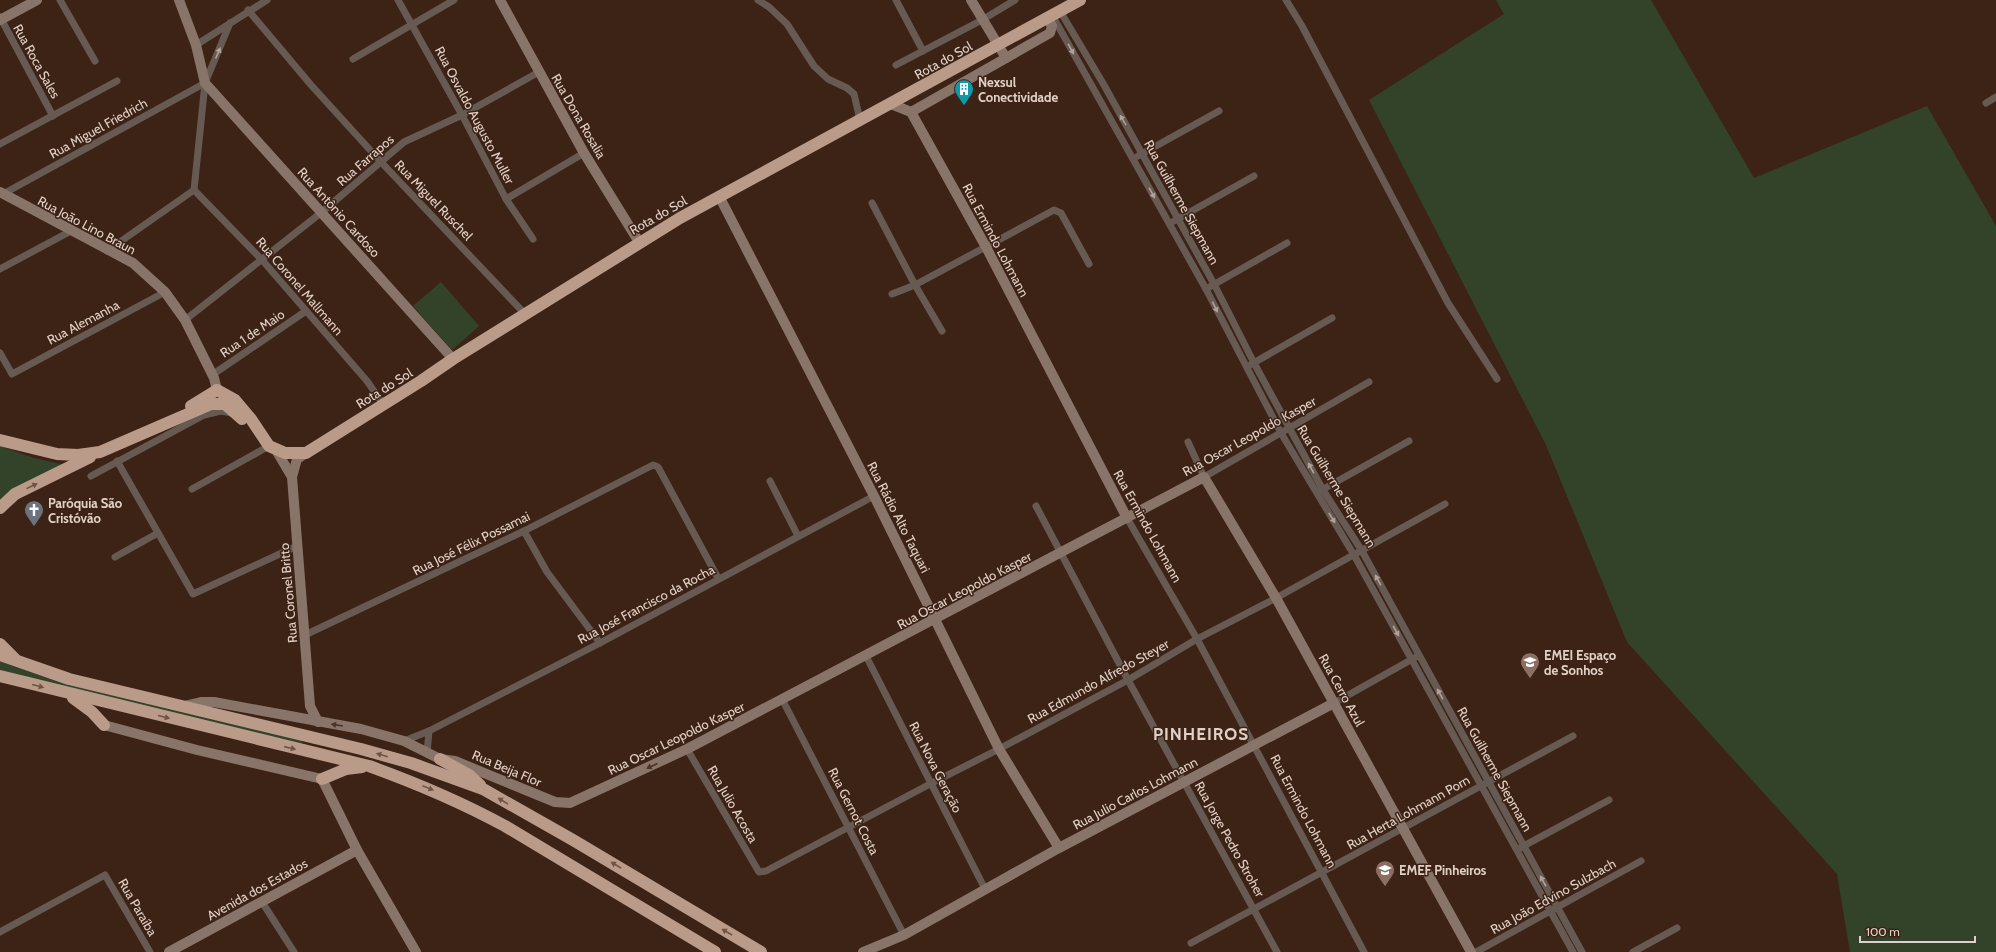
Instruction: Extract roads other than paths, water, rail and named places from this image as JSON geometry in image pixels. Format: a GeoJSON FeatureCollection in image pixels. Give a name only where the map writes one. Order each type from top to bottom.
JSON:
{"type":"FeatureCollection","features":[{"type":"Feature","properties":{"kind":"highway","name":"Rota do Sol"},"geometry":{"type":"LineString","coordinates":[[306,453],[422,381],[453,359],[639,242],[719,196],[998,45],[1057,16],[1080,0]]}},
{"type":"Feature","properties":{"kind":"highway"},"geometry":{"type":"LineString","coordinates":[[217,390],[225,404],[269,445],[285,453],[306,453]]}},
{"type":"Feature","properties":{"kind":"highway"},"geometry":{"type":"LineString","coordinates":[[180,418],[211,399],[217,390]]}},
{"type":"Feature","properties":{"kind":"highway"},"geometry":{"type":"LineString","coordinates":[[148,430],[217,390]]}},
{"type":"Feature","properties":{"kind":"highway"},"geometry":{"type":"LineString","coordinates":[[217,390],[235,400],[251,419],[269,445]]}},
{"type":"Feature","properties":{"kind":"highway"},"geometry":{"type":"LineString","coordinates":[[0,508],[15,494],[100,452],[211,404],[225,404]]}},
{"type":"Feature","properties":{"kind":"highway"},"geometry":{"type":"LineString","coordinates":[[0,440],[57,454],[78,455],[100,452]]}},
{"type":"Feature","properties":{"kind":"highway"},"geometry":{"type":"LineString","coordinates":[[0,644],[20,664]]}},
{"type":"Feature","properties":{"kind":"highway"},"geometry":{"type":"LineString","coordinates":[[0,655],[20,664],[69,679],[361,749],[411,763],[484,789],[761,952]]}},
{"type":"Feature","properties":{"kind":"highway"},"geometry":{"type":"LineString","coordinates":[[0,676],[67,694],[369,766],[426,787],[473,808],[715,952]]}},
{"type":"Feature","properties":{"kind":"highway"},"geometry":{"type":"LineString","coordinates":[[67,694],[84,705],[104,725]]}},
{"type":"Feature","properties":{"kind":"highway"},"geometry":{"type":"LineString","coordinates":[[440,759],[469,775],[484,789]]}},
{"type":"Feature","properties":{"kind":"highway"},"geometry":{"type":"LineString","coordinates":[[322,779],[346,769],[369,766]]}},
{"type":"Feature","properties":{"kind":"street"},"geometry":{"type":"LineString","coordinates":[[0,19],[37,0]]}},
{"type":"Feature","properties":{"kind":"street"},"geometry":{"type":"LineString","coordinates":[[60,0],[95,61]]}},
{"type":"Feature","properties":{"kind":"street"},"geometry":{"type":"LineString","coordinates":[[179,0],[196,45],[205,83]]}},
{"type":"Feature","properties":{"kind":"street"},"geometry":{"type":"LineString","coordinates":[[196,45],[248,10],[266,0]]}},
{"type":"Feature","properties":{"kind":"street","name":"Rua Osvaldo Augusto Muller"},"geometry":{"type":"LineString","coordinates":[[398,0],[462,115],[506,199],[533,240]]}},
{"type":"Feature","properties":{"kind":"street"},"geometry":{"type":"LineString","coordinates":[[353,59],[454,0]]}},
{"type":"Feature","properties":{"kind":"street","name":"Rua Dona Rosalia"},"geometry":{"type":"LineString","coordinates":[[500,0],[584,153],[639,242]]}},
{"type":"Feature","properties":{"kind":"street"},"geometry":{"type":"LineString","coordinates":[[758,0],[769,7],[787,24],[814,66],[828,79],[848,88],[854,94],[860,120]]}},
{"type":"Feature","properties":{"kind":"street"},"geometry":{"type":"LineString","coordinates":[[896,0],[923,51]]}},
{"type":"Feature","properties":{"kind":"street"},"geometry":{"type":"LineString","coordinates":[[971,0],[1006,58]]}},
{"type":"Feature","properties":{"kind":"street"},"geometry":{"type":"LineString","coordinates":[[896,65],[982,20],[1015,0]]}},
{"type":"Feature","properties":{"kind":"street"},"geometry":{"type":"LineString","coordinates":[[1286,0],[1302,26],[1448,303],[1497,379]]}},
{"type":"Feature","properties":{"kind":"street","name":"Rua Miguel Ruschel"},"geometry":{"type":"LineString","coordinates":[[248,10],[311,85],[381,162],[525,314]]}},
{"type":"Feature","properties":{"kind":"street"},"geometry":{"type":"LineString","coordinates":[[1055,28],[1057,16]]}},
{"type":"Feature","properties":{"kind":"street"},"geometry":{"type":"LineString","coordinates":[[891,104],[911,112],[1050,33],[1055,28],[1057,16]]}},
{"type":"Feature","properties":{"kind":"street","name":"Rua Guilherme Siepmann"},"geometry":{"type":"LineString","coordinates":[[1057,16],[1104,85],[1214,284],[1354,555],[1573,952]]}},
{"type":"Feature","properties":{"kind":"street","name":"Rua Roca Sales"},"geometry":{"type":"LineString","coordinates":[[0,19],[54,116]]}},
{"type":"Feature","properties":{"kind":"street"},"geometry":{"type":"LineString","coordinates":[[107,251],[194,190],[205,83],[230,23]]}},
{"type":"Feature","properties":{"kind":"street","name":"Rua Guilherme Siepmann"},"geometry":{"type":"LineString","coordinates":[[1055,28],[1133,159],[1206,289],[1280,433],[1362,551],[1582,952]]}},
{"type":"Feature","properties":{"kind":"street","name":"Rua Farrapos"},"geometry":{"type":"LineString","coordinates":[[184,320],[263,261],[404,142],[462,115],[539,72]]}},
{"type":"Feature","properties":{"kind":"street"},"geometry":{"type":"LineString","coordinates":[[0,144],[54,116],[117,80]]}},
{"type":"Feature","properties":{"kind":"street","name":"Rua Miguel Friedrich"},"geometry":{"type":"LineString","coordinates":[[2,193],[205,83]]}},
{"type":"Feature","properties":{"kind":"street","name":"Rua Antônio Cardoso"},"geometry":{"type":"LineString","coordinates":[[205,83],[453,359]]}},
{"type":"Feature","properties":{"kind":"street"},"geometry":{"type":"LineString","coordinates":[[1986,103],[1996,97]]}},
{"type":"Feature","properties":{"kind":"street"},"geometry":{"type":"LineString","coordinates":[[1133,159],[1219,111]]}},
{"type":"Feature","properties":{"kind":"street","name":"Rua Ermindo Lohmann"},"geometry":{"type":"LineString","coordinates":[[911,112],[986,247],[1127,518],[1197,639],[1364,952]]}},
{"type":"Feature","properties":{"kind":"street"},"geometry":{"type":"LineString","coordinates":[[506,199],[584,153]]}},
{"type":"Feature","properties":{"kind":"street"},"geometry":{"type":"LineString","coordinates":[[1169,223],[1254,176]]}},
{"type":"Feature","properties":{"kind":"street","name":"Rua Coronel Mallmann"},"geometry":{"type":"LineString","coordinates":[[194,190],[263,261],[367,381],[383,404]]}},
{"type":"Feature","properties":{"kind":"street","name":"Rua João Lino Braun"},"geometry":{"type":"LineString","coordinates":[[2,193],[133,264],[165,292],[184,320],[212,375],[217,390]]}},
{"type":"Feature","properties":{"kind":"street","name":"Rua Rádio Alto Taquari"},"geometry":{"type":"LineString","coordinates":[[719,196],[874,496],[999,749],[1059,848]]}},
{"type":"Feature","properties":{"kind":"street"},"geometry":{"type":"LineString","coordinates":[[872,203],[915,285],[942,331]]}},
{"type":"Feature","properties":{"kind":"street"},"geometry":{"type":"LineString","coordinates":[[892,294],[915,285],[1054,210],[1061,213],[1089,264]]}},
{"type":"Feature","properties":{"kind":"street"},"geometry":{"type":"LineString","coordinates":[[0,269],[71,231]]}},
{"type":"Feature","properties":{"kind":"street"},"geometry":{"type":"LineString","coordinates":[[1206,289],[1287,243]]}},
{"type":"Feature","properties":{"kind":"street","name":"Rua Alemanha"},"geometry":{"type":"LineString","coordinates":[[0,353],[12,374],[165,292]]}},
{"type":"Feature","properties":{"kind":"street","name":"Rua 1 de Maio"},"geometry":{"type":"LineString","coordinates":[[212,375],[306,311]]}},
{"type":"Feature","properties":{"kind":"street"},"geometry":{"type":"LineString","coordinates":[[1246,368],[1332,318]]}},
{"type":"Feature","properties":{"kind":"street"},"geometry":{"type":"LineString","coordinates":[[1226,330],[1236,324]]}},
{"type":"Feature","properties":{"kind":"street","name":"Rua Oscar Leopoldo Kasper"},"geometry":{"type":"LineString","coordinates":[[563,804],[577,801],[687,749],[1061,554],[1204,477],[1369,382]]}},
{"type":"Feature","properties":{"kind":"street"},"geometry":{"type":"LineString","coordinates":[[91,476],[209,414],[221,411],[238,415]]}},
{"type":"Feature","properties":{"kind":"street"},"geometry":{"type":"LineString","coordinates":[[1320,491],[1409,441]]}},
{"type":"Feature","properties":{"kind":"street","name":"Rua Cerro Azul"},"geometry":{"type":"LineString","coordinates":[[1188,442],[1204,477],[1276,598],[1471,952]]}},
{"type":"Feature","properties":{"kind":"street"},"geometry":{"type":"LineString","coordinates":[[192,490],[269,445],[292,477]]}},
{"type":"Feature","properties":{"kind":"street"},"geometry":{"type":"LineString","coordinates":[[292,477],[297,459],[306,453]]}},
{"type":"Feature","properties":{"kind":"street"},"geometry":{"type":"LineString","coordinates":[[117,461],[193,594],[297,546]]}},
{"type":"Feature","properties":{"kind":"street","name":"Rua José Félix Possamai"},"geometry":{"type":"LineString","coordinates":[[305,634],[524,531],[646,467],[653,465],[658,467],[718,578]]}},
{"type":"Feature","properties":{"kind":"street","name":"Rua Coronel Britto"},"geometry":{"type":"LineString","coordinates":[[292,477],[310,706],[318,722]]}},
{"type":"Feature","properties":{"kind":"street"},"geometry":{"type":"LineString","coordinates":[[770,481],[798,536]]}},
{"type":"Feature","properties":{"kind":"street","name":"Rua José Francisco da Rocha"},"geometry":{"type":"LineString","coordinates":[[404,741],[429,731],[600,643],[718,578],[874,496]]}},
{"type":"Feature","properties":{"kind":"street","name":"Rua Edmundo Alfredo Steyer"},"geometry":{"type":"LineString","coordinates":[[759,872],[766,871],[1128,680],[1197,639],[1276,598],[1445,504]]}},
{"type":"Feature","properties":{"kind":"street","name":"Rua Jorge Pedro Stroher"},"geometry":{"type":"LineString","coordinates":[[1036,506],[1128,680],[1255,909],[1277,952]]}},
{"type":"Feature","properties":{"kind":"street"},"geometry":{"type":"LineString","coordinates":[[524,531],[547,572],[600,643]]}},
{"type":"Feature","properties":{"kind":"street"},"geometry":{"type":"LineString","coordinates":[[115,557],[158,533]]}},
{"type":"Feature","properties":{"kind":"street","name":"Rua Julio Carlos Lohmann"},"geometry":{"type":"LineString","coordinates":[[863,952],[904,935],[1059,848],[1254,746],[1419,655]]}},
{"type":"Feature","properties":{"kind":"street","name":"Rua Nova Geração"},"geometry":{"type":"LineString","coordinates":[[866,656],[985,890]]}},
{"type":"Feature","properties":{"kind":"street","name":"Rua Gernot Costa"},"geometry":{"type":"LineString","coordinates":[[782,700],[904,935]]}},
{"type":"Feature","properties":{"kind":"street","name":"Rua Beija Flor"},"geometry":{"type":"LineString","coordinates":[[184,706],[200,702],[214,702],[304,720],[361,729],[404,741],[440,759],[449,759],[459,762],[563,804]]}},
{"type":"Feature","properties":{"kind":"street","name":"Rua Coronel Britto"},"geometry":{"type":"LineString","coordinates":[[304,720],[310,706]]}},
{"type":"Feature","properties":{"kind":"street"},"geometry":{"type":"LineString","coordinates":[[104,725],[196,750],[322,779],[357,850],[416,952]]}},
{"type":"Feature","properties":{"kind":"street"},"geometry":{"type":"LineString","coordinates":[[427,753],[429,731]]}},
{"type":"Feature","properties":{"kind":"street","name":"Rua Herta Lohmann Porn"},"geometry":{"type":"LineString","coordinates":[[1191,943],[1404,829],[1480,785],[1573,736]]}},
{"type":"Feature","properties":{"kind":"street","name":"Rua Julio Acosta"},"geometry":{"type":"LineString","coordinates":[[687,749],[759,872]]}},
{"type":"Feature","properties":{"kind":"street"},"geometry":{"type":"LineString","coordinates":[[1516,850],[1609,800]]}},
{"type":"Feature","properties":{"kind":"street","name":"Avenida dos Estados"},"geometry":{"type":"LineString","coordinates":[[169,952],[357,850]]}},
{"type":"Feature","properties":{"kind":"street","name":"Rua João Edvino Sulzbach"},"geometry":{"type":"LineString","coordinates":[[1476,952],[1641,861]]}},
{"type":"Feature","properties":{"kind":"street","name":"Rua Paraíba"},"geometry":{"type":"LineString","coordinates":[[0,932],[105,875],[150,952]]}},
{"type":"Feature","properties":{"kind":"street"},"geometry":{"type":"LineString","coordinates":[[262,902],[294,952]]}},
{"type":"Feature","properties":{"kind":"street"},"geometry":{"type":"LineString","coordinates":[[1633,952],[1677,928]]}},
{"type":"Feature","properties":{"kind":"place","name":"Nexsul Conectividade"},"geometry":{"type":"Point","coordinates":[964,106]}},
{"type":"Feature","properties":{"kind":"place","name":"Paróquia São Cristóvão"},"geometry":{"type":"Point","coordinates":[34,527]}},
{"type":"Feature","properties":{"kind":"place","name":"EMEI Espaço de Sonhos"},"geometry":{"type":"Point","coordinates":[1530,679]}},
{"type":"Feature","properties":{"kind":"place","name":"EMEF Pinheiros"},"geometry":{"type":"Point","coordinates":[1385,887]}},
{"type":"Feature","properties":{"kind":"district","name":"PINHEIROS"},"geometry":{"type":"Point","coordinates":[1201,734]}}]}
